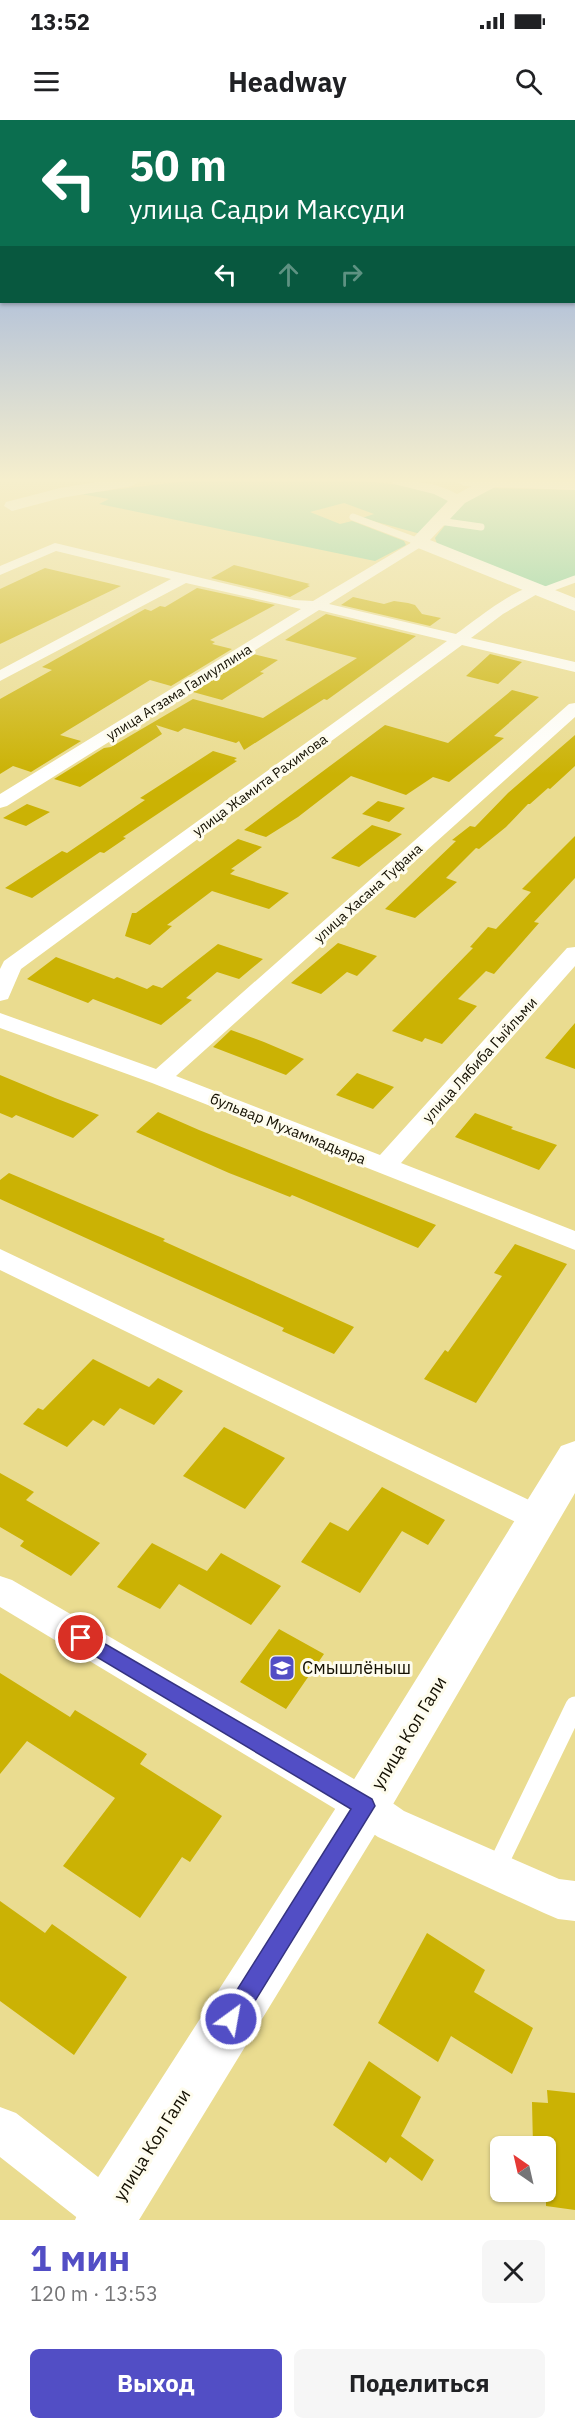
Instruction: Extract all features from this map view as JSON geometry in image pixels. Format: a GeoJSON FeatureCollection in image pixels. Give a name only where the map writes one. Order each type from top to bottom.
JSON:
{"type":"FeatureCollection","features":[{"type":"Feature","properties":{"kind":"street"},"geometry":{"type":"LineString","coordinates":[[0,676],[182,579],[294,604],[319,606],[575,667]]}},
{"type":"Feature","properties":{"kind":"street","name":"улица Агзама Галиуллина"},"geometry":{"type":"LineString","coordinates":[[0,802],[361,579]]}},
{"type":"Feature","properties":{"kind":"street"},"geometry":{"type":"LineString","coordinates":[[508,579],[575,605]]}},
{"type":"Feature","properties":{"kind":"street","name":"улица Жамита Рахимова"},"geometry":{"type":"LineString","coordinates":[[0,994],[12,966],[498,611],[537,591]]}},
{"type":"Feature","properties":{"kind":"street","name":"улица Хасана Туфана"},"geometry":{"type":"LineString","coordinates":[[160,1078],[575,708]]}},
{"type":"Feature","properties":{"kind":"street","name":"улица Лябиба Гыйльми"},"geometry":{"type":"LineString","coordinates":[[384,1167],[575,953]]}},
{"type":"Feature","properties":{"kind":"street","name":"бульвар Мухаммадьяра"},"geometry":{"type":"LineString","coordinates":[[0,1020],[160,1078],[575,1241]]}},
{"type":"Feature","properties":{"kind":"street"},"geometry":{"type":"LineString","coordinates":[[0,1259],[539,1519]]}},
{"type":"Feature","properties":{"kind":"street","name":"улица Кол Гали"},"geometry":{"type":"LineString","coordinates":[[107,2217],[365,1806],[575,1457]]}},
{"type":"Feature","properties":{"kind":"street"},"geometry":{"type":"LineString","coordinates":[[0,1590],[365,1806],[391,1824],[558,1899],[575,1901]]}},
{"type":"Feature","properties":{"kind":"street"},"geometry":{"type":"LineString","coordinates":[[0,2129],[107,2217]]}},
{"type":"Feature","properties":{"kind":"lane"},"geometry":{"type":"LineString","coordinates":[[537,591],[575,579]]}},
{"type":"Feature","properties":{"kind":"lane"},"geometry":{"type":"LineString","coordinates":[[495,1869],[575,1706]]}},
{"type":"Feature","properties":{"kind":"green space"},"geometry":{"type":"Polygon","coordinates":[[[522,579],[567,579],[544,588],[522,579]]]}},
{"type":"Feature","properties":{"kind":"building"},"geometry":{"type":"Polygon","coordinates":[[[21,579],[91,579],[121,586],[0,644],[0,589],[21,579]]]}},
{"type":"Feature","properties":{"kind":"building"},"geometry":{"type":"Polygon","coordinates":[[[215,579],[290,579],[310,584],[290,597],[215,579]]]}},
{"type":"Feature","properties":{"kind":"building"},"geometry":{"type":"Polygon","coordinates":[[[197,588],[275,605],[210,640],[215,642],[212,644],[232,649],[171,686],[150,680],[60,735],[81,741],[31,772],[13,766],[0,774],[0,699],[52,670],[42,667],[81,645],[145,609],[151,611],[160,606],[165,607],[197,588]]]}},
{"type":"Feature","properties":{"kind":"building"},"geometry":{"type":"Polygon","coordinates":[[[353,597],[384,604],[394,601],[408,603],[415,605],[422,614],[441,618],[430,626],[341,605],[353,597]]]}},
{"type":"Feature","properties":{"kind":"building"},"geometry":{"type":"Polygon","coordinates":[[[326,614],[416,636],[327,700],[324,699],[244,750],[239,741],[236,743],[184,728],[178,732],[156,725],[162,734],[80,787],[54,779],[104,748],[111,747],[193,699],[263,718],[357,658],[285,640],[326,614]]]}},
{"type":"Feature","properties":{"kind":"building"},"geometry":{"type":"Polygon","coordinates":[[[253,654],[278,660],[260,672],[264,673],[222,700],[193,692],[253,654]]]}},
{"type":"Feature","properties":{"kind":"building"},"geometry":{"type":"Polygon","coordinates":[[[490,654],[522,662],[498,684],[466,676],[490,654]]]}},
{"type":"Feature","properties":{"kind":"building"},"geometry":{"type":"Polygon","coordinates":[[[512,690],[539,697],[494,736],[504,738],[449,782],[433,777],[406,795],[351,776],[298,817],[266,837],[244,830],[385,725],[448,743],[512,690]]]}},
{"type":"Feature","properties":{"kind":"building"},"geometry":{"type":"Polygon","coordinates":[[[575,735],[575,766],[550,789],[548,788],[528,804],[506,827],[479,849],[476,848],[446,878],[457,882],[415,918],[385,909],[456,841],[452,840],[470,826],[475,827],[508,793],[575,735]]]}},
{"type":"Feature","properties":{"kind":"building"},"geometry":{"type":"Polygon","coordinates":[[[213,751],[237,758],[234,760],[237,761],[123,837],[126,838],[104,853],[100,852],[32,898],[5,888],[62,851],[67,853],[145,800],[140,798],[213,751]]]}},
{"type":"Feature","properties":{"kind":"building"},"geometry":{"type":"Polygon","coordinates":[[[378,801],[405,808],[389,822],[362,814],[378,801]]]}},
{"type":"Feature","properties":{"kind":"building"},"geometry":{"type":"Polygon","coordinates":[[[27,804],[50,812],[26,826],[3,818],[27,804]]]}},
{"type":"Feature","properties":{"kind":"building"},"geometry":{"type":"Polygon","coordinates":[[[372,825],[402,834],[359,867],[331,858],[372,825]]]}},
{"type":"Feature","properties":{"kind":"building"},"geometry":{"type":"Polygon","coordinates":[[[575,836],[575,878],[534,922],[539,923],[494,974],[486,971],[458,999],[477,1006],[442,1044],[425,1038],[422,1042],[392,1031],[473,948],[470,947],[488,927],[496,929],[531,892],[522,889],[575,836]]]}},
{"type":"Feature","properties":{"kind":"building"},"geometry":{"type":"Polygon","coordinates":[[[238,839],[262,847],[231,869],[235,870],[230,874],[289,893],[269,909],[212,891],[167,925],[172,926],[150,945],[125,936],[132,913],[136,913],[238,839]]]}},
{"type":"Feature","properties":{"kind":"building"},"geometry":{"type":"Polygon","coordinates":[[[338,943],[377,956],[357,976],[347,972],[321,994],[291,983],[338,943]]]}},
{"type":"Feature","properties":{"kind":"building"},"geometry":{"type":"Polygon","coordinates":[[[218,944],[263,959],[239,979],[217,972],[186,998],[192,1000],[161,1025],[93,999],[88,1003],[27,979],[56,957],[147,989],[153,985],[162,988],[218,944]]]}},
{"type":"Feature","properties":{"kind":"building"},"geometry":{"type":"Polygon","coordinates":[[[575,1023],[575,1069],[545,1058],[575,1023]]]}},
{"type":"Feature","properties":{"kind":"building"},"geometry":{"type":"Polygon","coordinates":[[[231,1030],[304,1059],[286,1075],[213,1047],[231,1030]]]}},
{"type":"Feature","properties":{"kind":"building"},"geometry":{"type":"Polygon","coordinates":[[[357,1073],[394,1087],[373,1109],[336,1095],[357,1073]]]}},
{"type":"Feature","properties":{"kind":"building"},"geometry":{"type":"Polygon","coordinates":[[[0,1075],[99,1115],[73,1138],[16,1115],[12,1118],[0,1113],[0,1075]]]}},
{"type":"Feature","properties":{"kind":"building"},"geometry":{"type":"Polygon","coordinates":[[[158,1112],[436,1225],[418,1248],[292,1195],[290,1197],[229,1173],[136,1132],[158,1112]]]}},
{"type":"Feature","properties":{"kind":"building"},"geometry":{"type":"Polygon","coordinates":[[[475,1113],[513,1127],[511,1129],[557,1145],[539,1170],[455,1137],[475,1113]]]}},
{"type":"Feature","properties":{"kind":"building"},"geometry":{"type":"Polygon","coordinates":[[[9,1173],[165,1239],[163,1241],[354,1327],[334,1354],[282,1331],[284,1328],[0,1199],[0,1180],[9,1173]]]}},
{"type":"Feature","properties":{"kind":"building"},"geometry":{"type":"Polygon","coordinates":[[[515,1244],[567,1264],[476,1403],[424,1379],[445,1350],[448,1352],[502,1276],[494,1273],[515,1244]]]}},
{"type":"Feature","properties":{"kind":"building"},"geometry":{"type":"Polygon","coordinates":[[[93,1359],[149,1387],[158,1378],[183,1391],[154,1425],[120,1408],[104,1426],[93,1420],[67,1447],[23,1424],[38,1408],[43,1410],[93,1359]]]}},
{"type":"Feature","properties":{"kind":"building"},"geometry":{"type":"Polygon","coordinates":[[[224,1427],[285,1458],[245,1509],[183,1476],[224,1427]]]}},
{"type":"Feature","properties":{"kind":"building"},"geometry":{"type":"Polygon","coordinates":[[[0,1473],[34,1492],[26,1500],[100,1543],[71,1576],[20,1546],[24,1541],[0,1527],[0,1473]]]}},
{"type":"Feature","properties":{"kind":"building"},"geometry":{"type":"Polygon","coordinates":[[[382,1487],[445,1520],[428,1545],[402,1531],[360,1593],[301,1562],[330,1522],[348,1531],[382,1487]]]}},
{"type":"Feature","properties":{"kind":"building"},"geometry":{"type":"Polygon","coordinates":[[[152,1543],[207,1571],[221,1553],[281,1586],[251,1625],[179,1584],[160,1609],[117,1587],[152,1543]]]}},
{"type":"Feature","properties":{"kind":"building","name":"Смышлёныш"},"geometry":{"type":"Polygon","coordinates":[[[279,1629],[324,1654],[286,1709],[240,1682],[279,1629]]]}},
{"type":"Feature","properties":{"kind":"building"},"geometry":{"type":"Polygon","coordinates":[[[0,1673],[70,1717],[75,1710],[147,1754],[140,1764],[222,1816],[190,1862],[182,1857],[140,1918],[63,1866],[115,1798],[27,1741],[0,1774],[0,1673]]]}},
{"type":"Feature","properties":{"kind":"building"},"geometry":{"type":"Polygon","coordinates":[[[0,1901],[45,1933],[52,1924],[127,1977],[74,2055],[0,2001],[0,1901]]]}},
{"type":"Feature","properties":{"kind":"building"},"geometry":{"type":"Polygon","coordinates":[[[427,1933],[485,1970],[474,1992],[533,2028],[512,2074],[451,2036],[438,2062],[378,2023],[427,1933]]]}},
{"type":"Feature","properties":{"kind":"building"},"geometry":{"type":"Polygon","coordinates":[[[369,2061],[421,2097],[401,2136],[434,2160],[422,2181],[390,2157],[386,2163],[333,2125],[369,2061]]]}},
{"type":"Feature","properties":{"kind":"building"},"geometry":{"type":"Polygon","coordinates":[[[547,2090],[575,2093],[575,2210],[546,2206],[546,2202],[556,2202],[556,2136],[533,2136],[532,2102],[548,2103],[547,2090]]]}},
{"type":"Feature","properties":{"kind":"place","name":"Смышлёныш"},"geometry":{"type":"Point","coordinates":[282,1668]}},
{"type":"Feature","properties":{"kind":"route"},"geometry":{"type":"LineString","coordinates":[[81,1638],[365,1806],[231,2019]]}}]}
